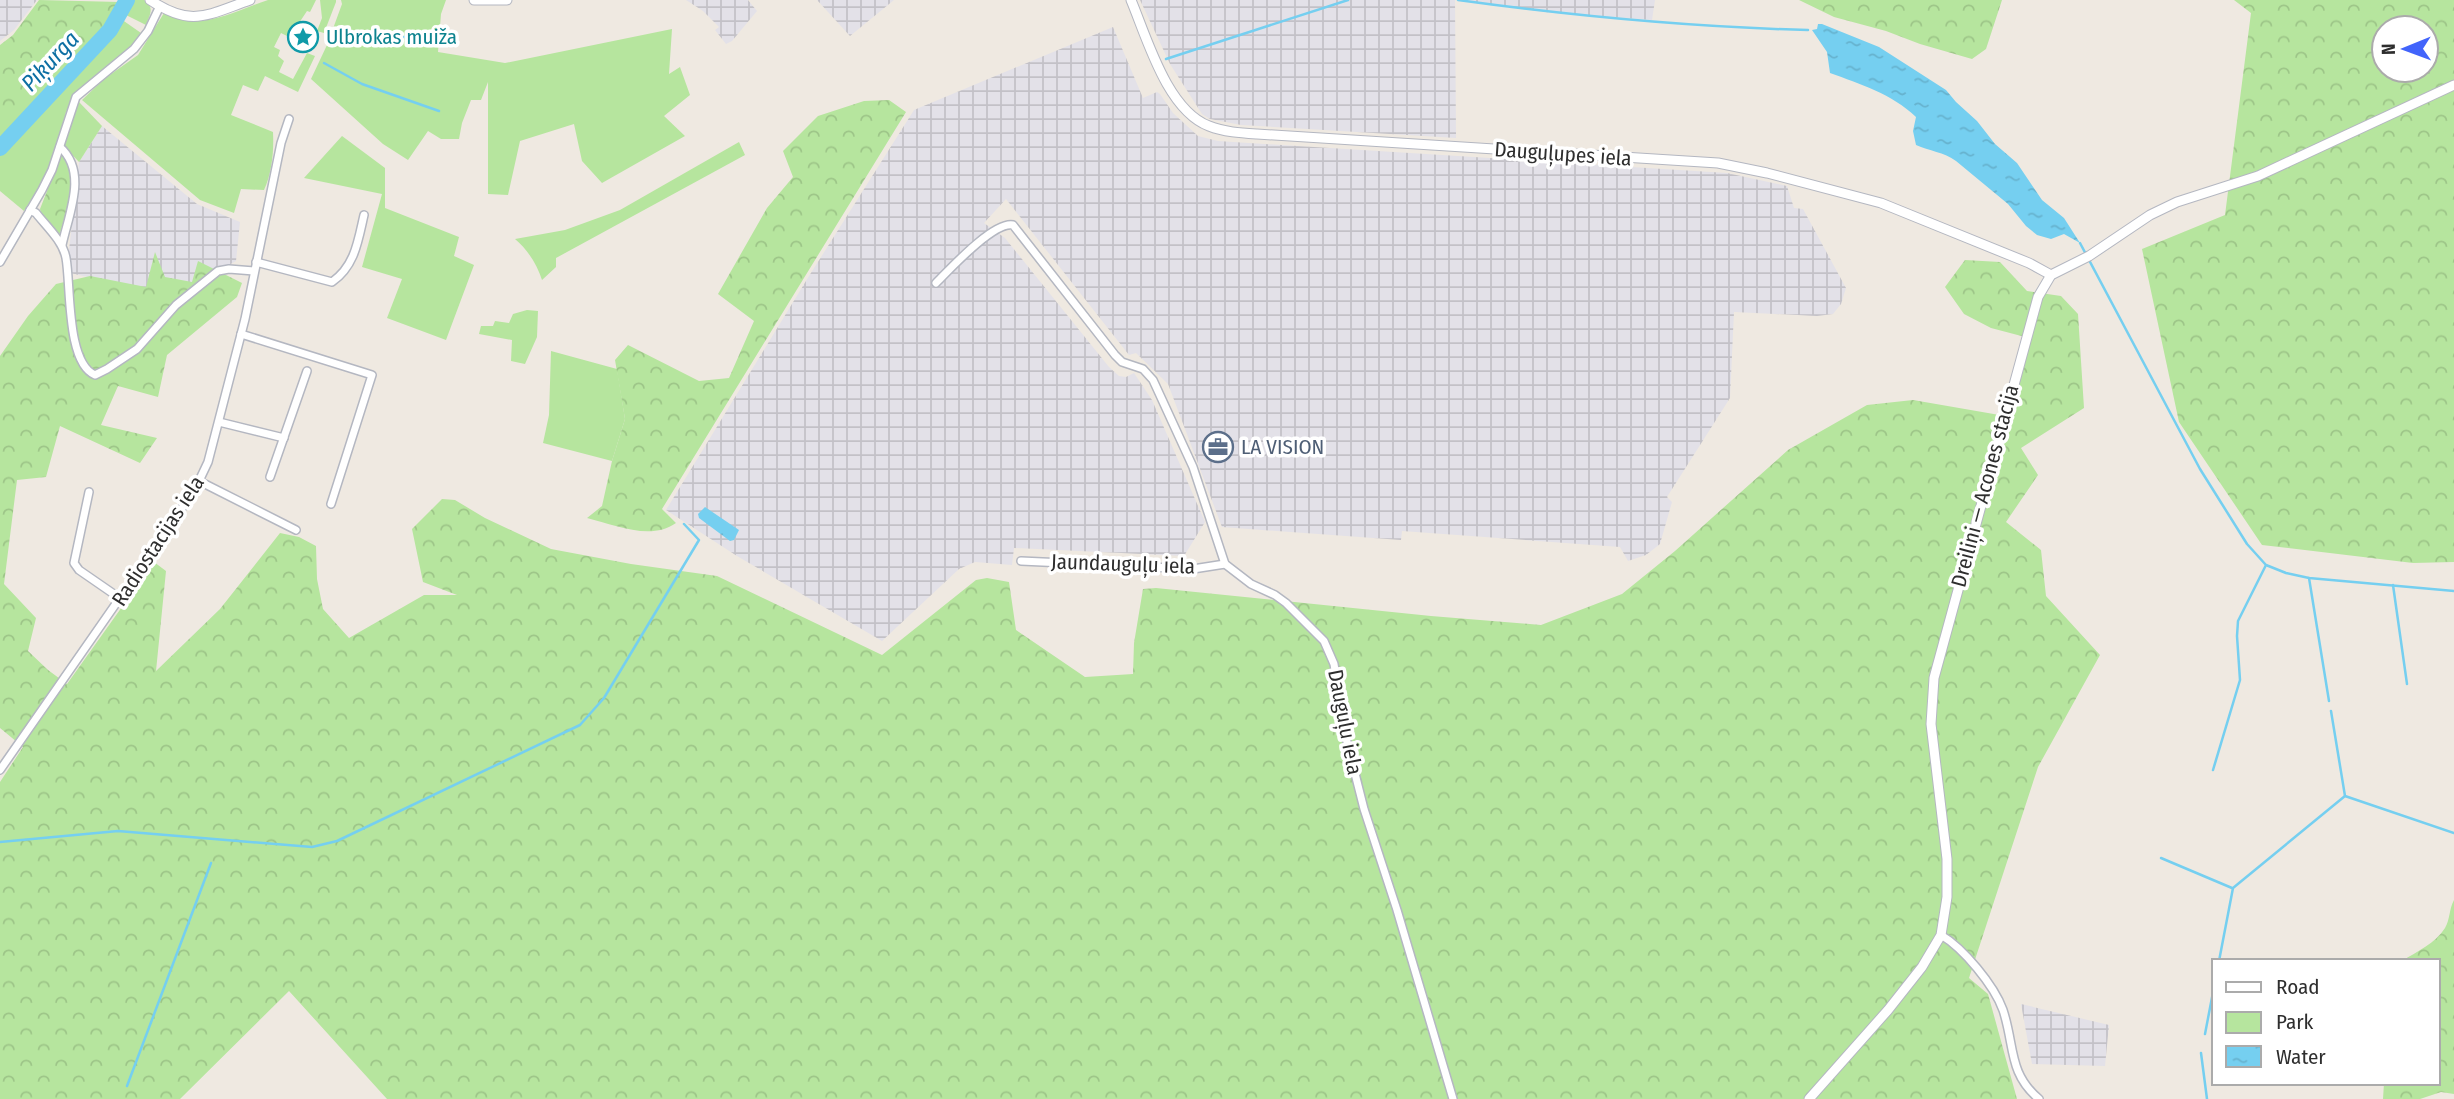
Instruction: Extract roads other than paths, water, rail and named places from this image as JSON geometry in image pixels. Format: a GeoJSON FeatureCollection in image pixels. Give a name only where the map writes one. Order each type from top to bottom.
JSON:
{"type":"FeatureCollection","features":[{"type":"Feature","properties":{"kind":"street"},"geometry":{"type":"LineString","coordinates":[[150,0],[192,18],[204,17],[250,0]]}},
{"type":"Feature","properties":{"kind":"street"},"geometry":{"type":"LineString","coordinates":[[474,0],[508,0]]}},
{"type":"Feature","properties":{"kind":"street","name":"Dauguļupes iela"},"geometry":{"type":"LineString","coordinates":[[1131,0],[1166,83],[1192,117],[1208,126],[1257,134],[1718,163],[1881,203],[2052,275]]}},
{"type":"Feature","properties":{"kind":"street"},"geometry":{"type":"LineString","coordinates":[[0,261],[42,190],[60,147],[76,97],[134,49],[148,31],[160,6]]}},
{"type":"Feature","properties":{"kind":"street"},"geometry":{"type":"LineString","coordinates":[[2052,275],[2088,257],[2150,215],[2177,202],[2258,176],[2454,85]]}},
{"type":"Feature","properties":{"kind":"street","name":"Radiostacijas iela"},"geometry":{"type":"LineString","coordinates":[[0,770],[121,599],[199,481],[208,462],[241,334],[281,143],[289,119]]}},
{"type":"Feature","properties":{"kind":"street"},"geometry":{"type":"LineString","coordinates":[[60,147],[72,160],[76,179],[62,245]]}},
{"type":"Feature","properties":{"kind":"street"},"geometry":{"type":"LineString","coordinates":[[30,210],[36,213],[62,245],[66,257],[70,314],[81,362],[87,372],[95,375],[137,349],[176,305],[218,271],[254,271]]}},
{"type":"Feature","properties":{"kind":"street"},"geometry":{"type":"LineString","coordinates":[[256,262],[332,282],[341,276],[354,259],[364,215]]}},
{"type":"Feature","properties":{"kind":"street"},"geometry":{"type":"LineString","coordinates":[[936,283],[997,228],[1006,224],[1013,225],[1115,355],[1122,362],[1143,369],[1153,380],[1198,480],[1224,565]]}},
{"type":"Feature","properties":{"kind":"street","name":"Dreiliņi — Acones stacija"},"geometry":{"type":"LineString","coordinates":[[1809,1099],[1922,967],[1941,935],[1947,897],[1947,859],[1931,724],[1934,678],[2038,297],[2052,275]]}},
{"type":"Feature","properties":{"kind":"street"},"geometry":{"type":"LineString","coordinates":[[241,334],[372,375],[331,504]]}},
{"type":"Feature","properties":{"kind":"street"},"geometry":{"type":"LineString","coordinates":[[270,477],[307,371]]}},
{"type":"Feature","properties":{"kind":"street"},"geometry":{"type":"LineString","coordinates":[[219,422],[284,438]]}},
{"type":"Feature","properties":{"kind":"street"},"geometry":{"type":"LineString","coordinates":[[199,481],[296,530]]}},
{"type":"Feature","properties":{"kind":"street"},"geometry":{"type":"LineString","coordinates":[[89,492],[74,563],[79,570],[121,599]]}},
{"type":"Feature","properties":{"kind":"street","name":"Jaundauguļu iela"},"geometry":{"type":"LineString","coordinates":[[1021,561],[1194,569],[1224,565]]}},
{"type":"Feature","properties":{"kind":"street","name":"Dauguļu iela"},"geometry":{"type":"LineString","coordinates":[[1224,565],[1251,584],[1275,595],[1324,641],[1335,664],[1346,738],[1364,809],[1453,1099]]}},
{"type":"Feature","properties":{"kind":"street"},"geometry":{"type":"LineString","coordinates":[[1941,935],[1964,951],[1996,994],[2007,1026],[2016,1070],[2021,1081],[2039,1099]]}},
{"type":"Feature","properties":{"kind":"water"},"geometry":{"type":"Polygon","coordinates":[[[1818,24],[1879,47],[1946,90],[1977,121],[1995,144],[2017,163],[2042,200],[2064,218],[2080,243],[2064,234],[2051,239],[2037,235],[2008,204],[1956,161],[1916,145],[1913,131],[1916,117],[1907,109],[1875,90],[1830,73],[1827,52],[1812,30],[1817,29],[1818,24]]]}},
{"type":"Feature","properties":{"kind":"water"},"geometry":{"type":"Polygon","coordinates":[[[705,507],[739,530],[734,540],[730,541],[699,518],[698,514],[705,507]]]}},
{"type":"Feature","properties":{"kind":"waterway","name":"Piķurga"},"geometry":{"type":"LineString","coordinates":[[0,148],[110,30],[127,0]]}},
{"type":"Feature","properties":{"kind":"waterway"},"geometry":{"type":"LineString","coordinates":[[1166,59],[1348,0]]}},
{"type":"Feature","properties":{"kind":"waterway"},"geometry":{"type":"LineString","coordinates":[[1458,0],[1633,20],[1808,30]]}},
{"type":"Feature","properties":{"kind":"waterway"},"geometry":{"type":"LineString","coordinates":[[340,39],[405,37]]}},
{"type":"Feature","properties":{"kind":"waterway"},"geometry":{"type":"LineString","coordinates":[[324,63],[362,84],[439,111]]}},
{"type":"Feature","properties":{"kind":"waterway"},"geometry":{"type":"LineString","coordinates":[[2080,243],[2200,469],[2247,544],[2266,565],[2309,578],[2454,591]]}},
{"type":"Feature","properties":{"kind":"waterway"},"geometry":{"type":"LineString","coordinates":[[0,842],[118,831],[312,847],[337,841],[580,725],[604,698],[699,540],[684,524]]}},
{"type":"Feature","properties":{"kind":"waterway"},"geometry":{"type":"LineString","coordinates":[[2213,770],[2240,680],[2238,621],[2266,565]]}},
{"type":"Feature","properties":{"kind":"waterway"},"geometry":{"type":"LineString","coordinates":[[2309,578],[2329,701]]}},
{"type":"Feature","properties":{"kind":"waterway"},"geometry":{"type":"LineString","coordinates":[[2393,585],[2407,684]]}},
{"type":"Feature","properties":{"kind":"waterway"},"geometry":{"type":"LineString","coordinates":[[2331,711],[2345,796],[2454,833]]}},
{"type":"Feature","properties":{"kind":"waterway"},"geometry":{"type":"LineString","coordinates":[[2219,959],[2233,888],[2345,796]]}},
{"type":"Feature","properties":{"kind":"waterway"},"geometry":{"type":"LineString","coordinates":[[2161,858],[2232,888]]}},
{"type":"Feature","properties":{"kind":"waterway"},"geometry":{"type":"LineString","coordinates":[[127,1086],[211,863]]}},
{"type":"Feature","properties":{"kind":"waterway"},"geometry":{"type":"LineString","coordinates":[[2205,1034],[2212,997]]}},
{"type":"Feature","properties":{"kind":"waterway"},"geometry":{"type":"LineString","coordinates":[[2201,1053],[2207,1099]]}},
{"type":"Feature","properties":{"kind":"place","name":"Ulbrokas muiža"},"geometry":{"type":"Point","coordinates":[303,37]}},
{"type":"Feature","properties":{"kind":"place","name":"LA VISION"},"geometry":{"type":"Point","coordinates":[1218,447]}}]}
